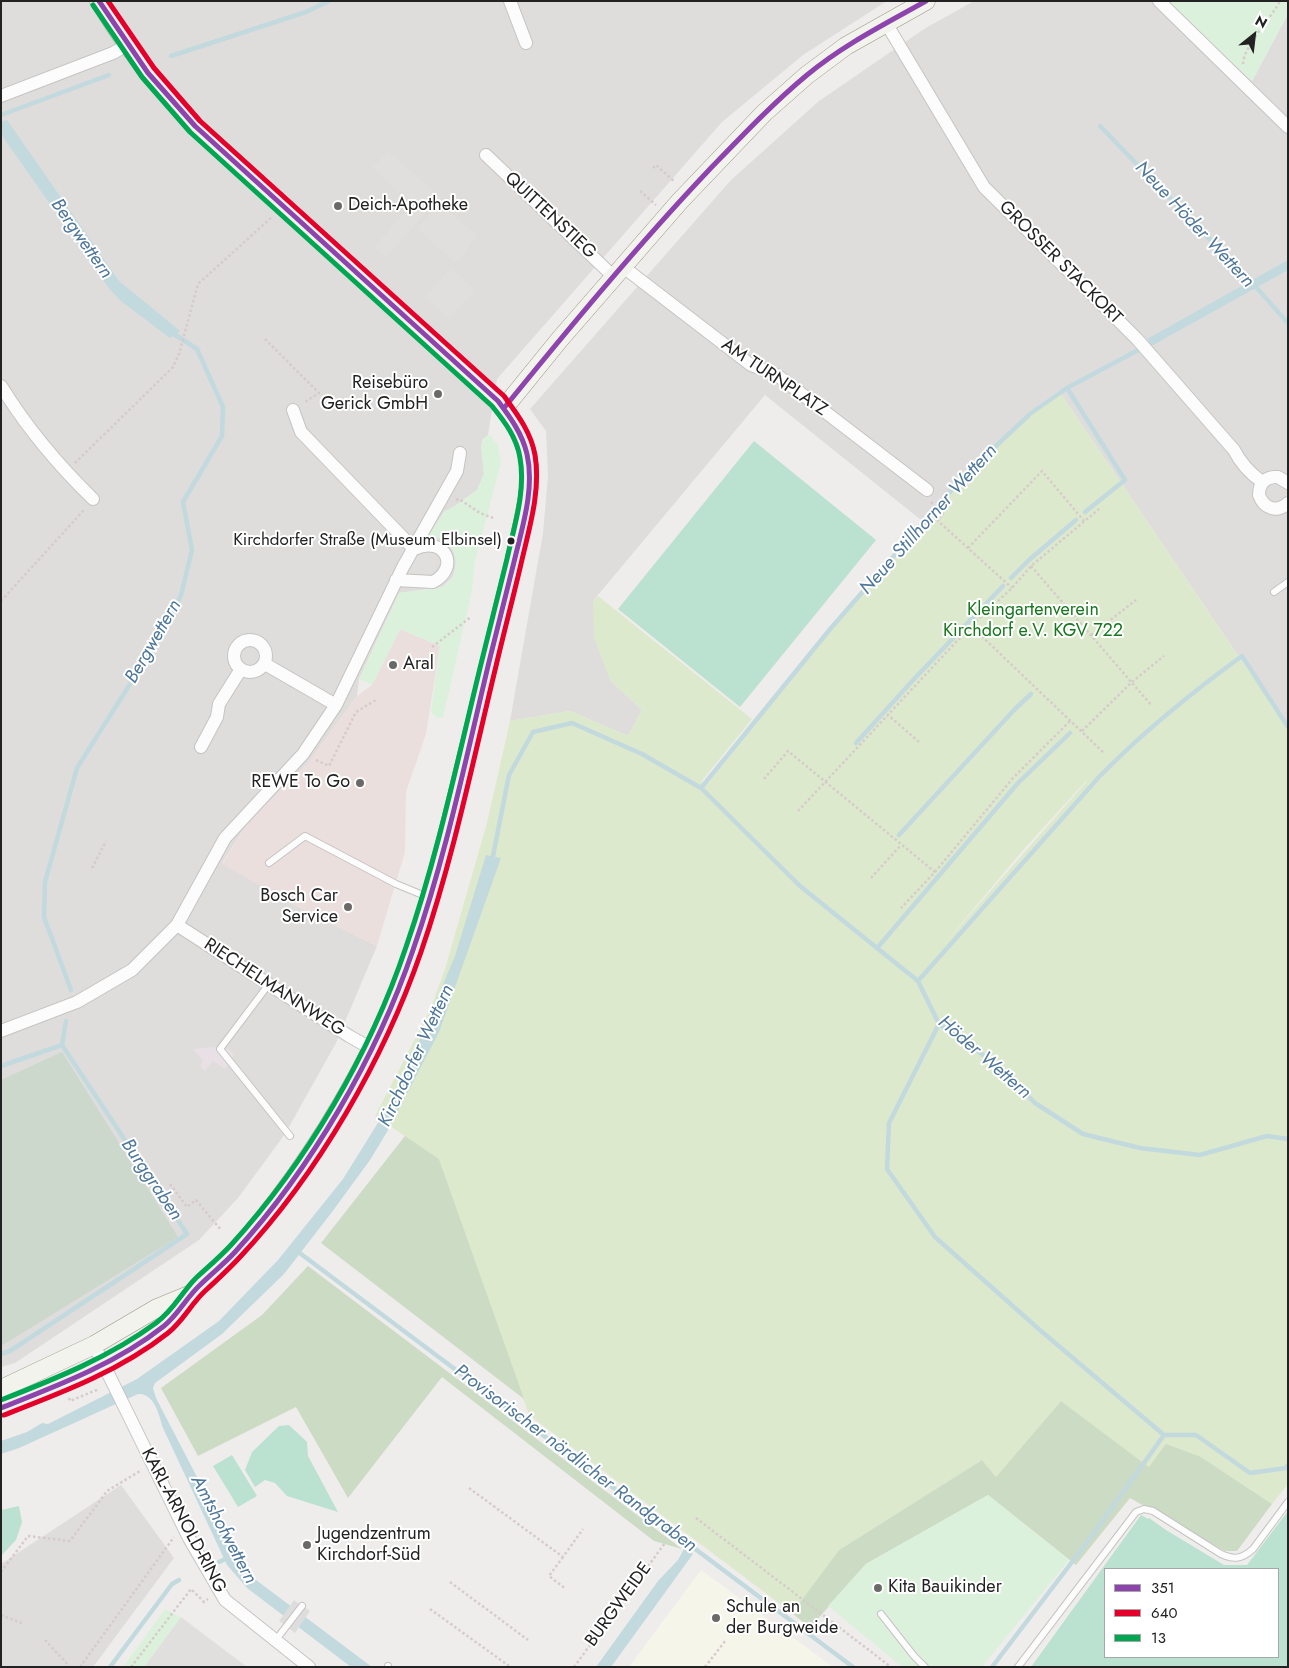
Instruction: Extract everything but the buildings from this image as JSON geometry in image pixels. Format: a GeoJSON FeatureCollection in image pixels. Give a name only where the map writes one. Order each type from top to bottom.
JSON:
{"type":"FeatureCollection","features":[{"type":"Feature","properties":{"kind":"main road"},"geometry":{"type":"LineString","coordinates":[[1,1408],[62,1384],[103,1365],[170,1322],[193,1292],[219,1270],[242,1245],[285,1189],[342,1102],[372,1048],[411,956],[431,898],[526,505],[529,474],[528,452],[518,429],[504,408],[463,368],[282,206],[177,108],[127,45],[99,1]]}},
{"type":"Feature","properties":{"kind":"main road"},"geometry":{"type":"LineString","coordinates":[[504,408],[688,192],[764,113],[807,75],[846,46],[926,1]]}},
{"type":"Feature","properties":{"kind":"main road"},"geometry":{"type":"LineString","coordinates":[[1,1389],[94,1345],[157,1308],[193,1292]]}},
{"type":"Feature","properties":{"kind":"street"},"geometry":{"type":"LineString","coordinates":[[510,1],[526,43]]}},
{"type":"Feature","properties":{"kind":"street"},"geometry":{"type":"LineString","coordinates":[[1159,1],[1288,127]]}},
{"type":"Feature","properties":{"kind":"street","name":"GROSSER STACKORT"},"geometry":{"type":"LineString","coordinates":[[886,23],[984,187],[1147,349],[1234,450],[1237,457],[1262,482]]}},
{"type":"Feature","properties":{"kind":"street"},"geometry":{"type":"LineString","coordinates":[[1,96],[113,53],[127,45]]}},
{"type":"Feature","properties":{"kind":"street","name":"QUITTENSTIEG"},"geometry":{"type":"LineString","coordinates":[[486,155],[618,272]]}},
{"type":"Feature","properties":{"kind":"street","name":"AM TURNPLATZ"},"geometry":{"type":"LineString","coordinates":[[618,272],[751,365],[777,375],[928,496]]}},
{"type":"Feature","properties":{"kind":"street"},"geometry":{"type":"LineString","coordinates":[[1,386],[20,417],[66,472],[93,499]]}},
{"type":"Feature","properties":{"kind":"street"},"geometry":{"type":"LineString","coordinates":[[293,410],[301,432],[414,548]]}},
{"type":"Feature","properties":{"kind":"street"},"geometry":{"type":"LineString","coordinates":[[1,1031],[77,1002],[132,970],[177,925],[226,838],[303,754],[336,705],[396,580],[458,471],[460,453]]}},
{"type":"Feature","properties":{"kind":"street"},"geometry":{"type":"LineString","coordinates":[[1288,483],[1272,476],[1262,482],[1258,495],[1265,506],[1271,509],[1284,507],[1288,503]]}},
{"type":"Feature","properties":{"kind":"street"},"geometry":{"type":"LineString","coordinates":[[396,580],[433,582],[446,569],[447,559],[440,547],[422,545],[414,548]]}},
{"type":"Feature","properties":{"kind":"street"},"geometry":{"type":"LineString","coordinates":[[247,640],[253,640],[264,646],[266,652],[264,664],[254,672],[247,672],[236,665],[234,652],[237,647],[247,640]]}},
{"type":"Feature","properties":{"kind":"street"},"geometry":{"type":"LineString","coordinates":[[264,664],[336,705]]}},
{"type":"Feature","properties":{"kind":"street"},"geometry":{"type":"LineString","coordinates":[[201,747],[218,717],[219,704],[241,669]]}},
{"type":"Feature","properties":{"kind":"street","name":"RIECHELMANNWEG"},"geometry":{"type":"LineString","coordinates":[[177,925],[349,1036],[372,1048]]}},
{"type":"Feature","properties":{"kind":"street","name":"KARL-ARNOLD-RING"},"geometry":{"type":"LineString","coordinates":[[94,1345],[124,1410],[183,1526],[225,1600],[306,1666]]}},
{"type":"Feature","properties":{"kind":"lane"},"geometry":{"type":"LineString","coordinates":[[1274,592],[1288,582]]}},
{"type":"Feature","properties":{"kind":"lane"},"geometry":{"type":"LineString","coordinates":[[269,863],[306,836],[396,884],[431,898]]}},
{"type":"Feature","properties":{"kind":"lane"},"geometry":{"type":"LineString","coordinates":[[269,984],[220,1049],[290,1136]]}},
{"type":"Feature","properties":{"kind":"lane"},"geometry":{"type":"LineString","coordinates":[[1018,1667],[1136,1512],[1144,1509],[1153,1512],[1221,1554],[1238,1558],[1253,1550],[1288,1502]]}},
{"type":"Feature","properties":{"kind":"lane"},"geometry":{"type":"LineString","coordinates":[[275,1641],[302,1606]]}},
{"type":"Feature","properties":{"kind":"lane"},"geometry":{"type":"LineString","coordinates":[[881,1614],[925,1667]]}},
{"type":"Feature","properties":{"kind":"path"},"geometry":{"type":"LineString","coordinates":[[1243,84],[1243,59],[1280,1]]}},
{"type":"Feature","properties":{"kind":"path"},"geometry":{"type":"LineString","coordinates":[[653,168],[656,165],[688,192]]}},
{"type":"Feature","properties":{"kind":"path"},"geometry":{"type":"LineString","coordinates":[[640,191],[668,215]]}},
{"type":"Feature","properties":{"kind":"path"},"geometry":{"type":"LineString","coordinates":[[66,472],[174,367],[198,284],[282,206]]}},
{"type":"Feature","properties":{"kind":"path"},"geometry":{"type":"LineString","coordinates":[[265,338],[319,393],[293,410]]}},
{"type":"Feature","properties":{"kind":"path"},"geometry":{"type":"LineString","coordinates":[[968,548],[1042,471],[1084,521]]}},
{"type":"Feature","properties":{"kind":"path"},"geometry":{"type":"LineString","coordinates":[[928,496],[943,514],[937,520],[1012,588]]}},
{"type":"Feature","properties":{"kind":"path"},"geometry":{"type":"LineString","coordinates":[[1,601],[93,499]]}},
{"type":"Feature","properties":{"kind":"path"},"geometry":{"type":"LineString","coordinates":[[442,500],[459,499],[480,513],[493,518]]}},
{"type":"Feature","properties":{"kind":"path"},"geometry":{"type":"LineString","coordinates":[[798,811],[971,626],[1012,588],[1032,566],[1099,509]]}},
{"type":"Feature","properties":{"kind":"path"},"geometry":{"type":"LineString","coordinates":[[1032,566],[1152,706]]}},
{"type":"Feature","properties":{"kind":"path"},"geometry":{"type":"LineString","coordinates":[[1091,635],[1136,600]]}},
{"type":"Feature","properties":{"kind":"path"},"geometry":{"type":"LineString","coordinates":[[432,648],[470,617]]}},
{"type":"Feature","properties":{"kind":"path"},"geometry":{"type":"LineString","coordinates":[[971,626],[1104,753]]}},
{"type":"Feature","properties":{"kind":"path"},"geometry":{"type":"LineString","coordinates":[[1082,731],[1132,682],[1164,656]]}},
{"type":"Feature","properties":{"kind":"path"},"geometry":{"type":"LineString","coordinates":[[303,754],[329,766],[356,712],[376,700]]}},
{"type":"Feature","properties":{"kind":"path"},"geometry":{"type":"LineString","coordinates":[[887,714],[919,742]]}},
{"type":"Feature","properties":{"kind":"path"},"geometry":{"type":"LineString","coordinates":[[902,908],[1014,778],[1070,721]]}},
{"type":"Feature","properties":{"kind":"path"},"geometry":{"type":"LineString","coordinates":[[764,779],[788,751],[934,872]]}},
{"type":"Feature","properties":{"kind":"path"},"geometry":{"type":"LineString","coordinates":[[92,868],[106,841]]}},
{"type":"Feature","properties":{"kind":"path"},"geometry":{"type":"LineString","coordinates":[[871,878],[901,845]]}},
{"type":"Feature","properties":{"kind":"path"},"geometry":{"type":"LineString","coordinates":[[170,1184],[187,1207],[196,1200],[220,1230]]}},
{"type":"Feature","properties":{"kind":"path"},"geometry":{"type":"LineString","coordinates":[[1,1572],[28,1536],[70,1541],[107,1490],[152,1465]]}},
{"type":"Feature","properties":{"kind":"path"},"geometry":{"type":"LineString","coordinates":[[469,1488],[563,1557]]}},
{"type":"Feature","properties":{"kind":"path"},"geometry":{"type":"LineString","coordinates":[[696,1518],[892,1667]]}},
{"type":"Feature","properties":{"kind":"path"},"geometry":{"type":"LineString","coordinates":[[80,1667],[183,1526]]}},
{"type":"Feature","properties":{"kind":"path"},"geometry":{"type":"LineString","coordinates":[[566,1589],[549,1576],[583,1529]]}},
{"type":"Feature","properties":{"kind":"path","name":"BURGWEIDE"},"geometry":{"type":"LineString","coordinates":[[574,1667],[665,1543]]}},
{"type":"Feature","properties":{"kind":"path"},"geometry":{"type":"LineString","coordinates":[[450,1582],[528,1640]]}},
{"type":"Feature","properties":{"kind":"path"},"geometry":{"type":"LineString","coordinates":[[132,1667],[191,1589],[204,1602],[220,1591]]}},
{"type":"Feature","properties":{"kind":"path"},"geometry":{"type":"LineString","coordinates":[[430,1609],[509,1666]]}},
{"type":"Feature","properties":{"kind":"path"},"geometry":{"type":"LineString","coordinates":[[1,1615],[24,1624]]}},
{"type":"Feature","properties":{"kind":"path"},"geometry":{"type":"LineString","coordinates":[[45,1640],[70,1667]]}},
{"type":"Feature","properties":{"kind":"path"},"geometry":{"type":"LineString","coordinates":[[705,1667],[726,1640]]}},
{"type":"Feature","properties":{"kind":"shaded area"},"geometry":{"type":"Polygon","coordinates":[[[1,1],[887,1],[803,55],[722,122],[497,379],[488,435],[483,439],[481,446],[484,474],[477,490],[444,512],[429,536],[438,537],[447,542],[454,552],[457,564],[453,577],[442,587],[399,593],[359,679],[357,696],[309,762],[248,823],[222,863],[304,910],[377,946],[336,1043],[285,1134],[238,1198],[199,1240],[15,1363],[1,1367],[1,1]]]}},
{"type":"Feature","properties":{"kind":"shaded area"},"geometry":{"type":"Polygon","coordinates":[[[974,1],[1168,1],[1252,81],[1288,14],[1288,725],[1237,654],[1059,391],[1030,411],[969,469],[921,520],[765,395],[593,601],[610,680],[642,710],[628,736],[570,711],[510,721],[543,533],[548,476],[546,431],[530,409],[731,180],[819,101],[924,29],[974,1]]]}},
{"type":"Feature","properties":{"kind":"shaded area"},"geometry":{"type":"Polygon","coordinates":[[[388,151],[440,197],[386,258],[374,247],[412,204],[372,168],[388,151]]]}},
{"type":"Feature","properties":{"kind":"shaded area"},"geometry":{"type":"Polygon","coordinates":[[[439,203],[478,236],[456,263],[417,229],[439,203]]]}},
{"type":"Feature","properties":{"kind":"shaded area"},"geometry":{"type":"Polygon","coordinates":[[[451,268],[475,290],[449,319],[425,297],[451,268]]]}},
{"type":"Feature","properties":{"kind":"shaded area"},"geometry":{"type":"Polygon","coordinates":[[[422,552],[432,552],[440,560],[433,574],[408,573],[416,557],[422,552]]]}},
{"type":"Feature","properties":{"kind":"shaded area"},"geometry":{"type":"Polygon","coordinates":[[[400,629],[440,646],[426,734],[406,792],[405,852],[377,946],[304,910],[222,864],[248,823],[309,762],[357,696],[372,685],[400,629]]]}},
{"type":"Feature","properties":{"kind":"shaded area"},"geometry":{"type":"Polygon","coordinates":[[[224,1046],[234,1054],[225,1069],[213,1061],[205,1071],[200,1066],[203,1061],[193,1049],[224,1046]]]}},
{"type":"Feature","properties":{"kind":"shaded area"},"geometry":{"type":"Polygon","coordinates":[[[121,1485],[174,1558],[93,1667],[1,1667],[1,1564],[121,1485]]]}},
{"type":"Feature","properties":{"kind":"shaded area","name":"Schule an der Burgweide"},"geometry":{"type":"Polygon","coordinates":[[[701,1570],[833,1667],[629,1667],[701,1570]]]}},
{"type":"Feature","properties":{"kind":"shaded area"},"geometry":{"type":"Polygon","coordinates":[[[181,1617],[247,1667],[144,1667],[181,1617]]]}},
{"type":"Feature","properties":{"kind":"green space"},"geometry":{"type":"Polygon","coordinates":[[[1168,1],[1288,1],[1288,14],[1252,81],[1168,1]]]}},
{"type":"Feature","properties":{"kind":"green space","name":"Kleingartenverein Kirchdorf e.V. KGV 722"},"geometry":{"type":"Polygon","coordinates":[[[1059,391],[1237,654],[1288,725],[1288,1484],[1272,1504],[1201,1457],[1149,1467],[1061,1401],[996,1477],[982,1460],[839,1550],[792,1613],[529,1415],[439,1159],[375,1116],[430,1010],[445,969],[487,823],[510,721],[570,711],[628,736],[642,710],[610,680],[594,638],[593,601],[598,596],[752,719],[701,782],[706,786],[832,628],[917,526],[984,454],[1059,391]],[[1087,781],[1024,849],[943,945],[1087,781]]]}},
{"type":"Feature","properties":{"kind":"green space"},"geometry":{"type":"Polygon","coordinates":[[[488,435],[498,445],[501,463],[475,561],[472,591],[443,718],[439,718],[431,711],[440,646],[400,629],[372,685],[359,679],[399,593],[441,587],[451,579],[456,566],[451,547],[442,540],[428,536],[444,512],[477,490],[484,474],[481,446],[483,439],[488,435]]]}},
{"type":"Feature","properties":{"kind":"green space"},"geometry":{"type":"Polygon","coordinates":[[[754,441],[876,540],[740,707],[618,609],[754,441]]]}},
{"type":"Feature","properties":{"kind":"green space"},"geometry":{"type":"Polygon","coordinates":[[[62,1052],[178,1237],[1,1346],[1,1080],[62,1052]]]}},
{"type":"Feature","properties":{"kind":"green space"},"geometry":{"type":"Polygon","coordinates":[[[405,1136],[439,1159],[524,1399],[321,1243],[405,1136]]]}},
{"type":"Feature","properties":{"kind":"green space"},"geometry":{"type":"Polygon","coordinates":[[[308,1266],[682,1549],[654,1541],[442,1377],[348,1498],[296,1407],[198,1456],[161,1388],[262,1315],[308,1266]]]}},
{"type":"Feature","properties":{"kind":"green space"},"geometry":{"type":"Polygon","coordinates":[[[1061,1401],[1149,1467],[1166,1444],[1201,1457],[1272,1504],[1237,1551],[1225,1551],[1130,1498],[1076,1565],[988,1495],[866,1564],[810,1628],[792,1613],[839,1550],[982,1460],[996,1477],[1061,1401]]]}},
{"type":"Feature","properties":{"kind":"green space"},"geometry":{"type":"Polygon","coordinates":[[[289,1425],[307,1442],[308,1456],[338,1512],[287,1496],[275,1483],[265,1480],[255,1487],[245,1470],[252,1452],[279,1426],[289,1425]]]}},
{"type":"Feature","properties":{"kind":"green space"},"geometry":{"type":"Polygon","coordinates":[[[232,1455],[257,1496],[238,1507],[213,1466],[232,1455]]]}},
{"type":"Feature","properties":{"kind":"green space"},"geometry":{"type":"Polygon","coordinates":[[[988,1495],[1069,1560],[982,1667],[902,1667],[828,1606],[866,1564],[988,1495]]]}},
{"type":"Feature","properties":{"kind":"green space"},"geometry":{"type":"Polygon","coordinates":[[[19,1506],[22,1522],[16,1540],[1,1556],[1,1510],[19,1506]]]}},
{"type":"Feature","properties":{"kind":"green space"},"geometry":{"type":"Polygon","coordinates":[[[1288,1511],[1288,1667],[1031,1667],[1141,1515],[1149,1518],[1224,1565],[1247,1565],[1288,1511]]]}},
{"type":"Feature","properties":{"kind":"green space"},"geometry":{"type":"Polygon","coordinates":[[[165,1609],[181,1617],[144,1667],[123,1667],[165,1609]]]}},
{"type":"Feature","properties":{"kind":"water"},"geometry":{"type":"Polygon","coordinates":[[[7,120],[119,281],[180,331],[170,338],[121,301],[108,287],[1,134],[1,122],[7,120]]]}},
{"type":"Feature","properties":{"kind":"water"},"geometry":{"type":"Polygon","coordinates":[[[1288,260],[1288,270],[1153,345],[1147,339],[1288,260]]]}},
{"type":"Feature","properties":{"kind":"water"},"geometry":{"type":"Polygon","coordinates":[[[486,855],[501,858],[439,1032],[387,1132],[370,1160],[284,1274],[222,1334],[155,1383],[153,1388],[156,1398],[248,1572],[372,1667],[351,1667],[247,1588],[227,1565],[163,1428],[158,1412],[149,1397],[138,1394],[19,1448],[1,1454],[1,1441],[27,1432],[42,1423],[48,1424],[137,1379],[219,1321],[278,1260],[343,1179],[376,1126],[406,1072],[455,956],[486,855]]]}},
{"type":"Feature","properties":{"kind":"water"},"geometry":{"type":"Polygon","coordinates":[[[685,1547],[693,1554],[611,1667],[596,1667],[658,1581],[678,1560],[685,1547]]]}},
{"type":"Feature","properties":{"kind":"pier"},"geometry":{"type":"Polygon","coordinates":[[[294,1600],[310,1611],[295,1633],[279,1621],[294,1600]]]}},
{"type":"Feature","properties":{"kind":"waterway"},"geometry":{"type":"LineString","coordinates":[[171,56],[306,12],[329,1]]}},
{"type":"Feature","properties":{"kind":"waterway"},"geometry":{"type":"LineString","coordinates":[[1,115],[109,75]]}},
{"type":"Feature","properties":{"kind":"waterway","name":"Neue Höder Wettern"},"geometry":{"type":"LineString","coordinates":[[1100,126],[1254,285],[1288,323]]}},
{"type":"Feature","properties":{"kind":"waterway","name":"Bergwettern"},"geometry":{"type":"LineString","coordinates":[[71,990],[44,917],[45,882],[77,768],[161,635],[181,595],[192,550],[183,502],[222,436],[223,407],[197,349],[171,332]]}},
{"type":"Feature","properties":{"kind":"waterway","name":"Neue Stillhorner Wettern"},"geometry":{"type":"LineString","coordinates":[[701,788],[831,628],[963,477],[1031,413],[1067,388],[1157,340]]}},
{"type":"Feature","properties":{"kind":"waterway"},"geometry":{"type":"LineString","coordinates":[[1067,388],[1125,480],[1085,512]]}},
{"type":"Feature","properties":{"kind":"waterway"},"geometry":{"type":"LineString","coordinates":[[1011,578],[1076,520]]}},
{"type":"Feature","properties":{"kind":"waterway"},"geometry":{"type":"LineString","coordinates":[[856,743],[1003,586]]}},
{"type":"Feature","properties":{"kind":"waterway"},"geometry":{"type":"LineString","coordinates":[[918,981],[1099,777],[1168,714],[1242,656],[1288,727]]}},
{"type":"Feature","properties":{"kind":"waterway"},"geometry":{"type":"LineString","coordinates":[[899,835],[1031,694]]}},
{"type":"Feature","properties":{"kind":"waterway","name":"Höder Wettern"},"geometry":{"type":"LineString","coordinates":[[492,861],[509,775],[533,732],[572,723],[642,754],[701,788],[800,886],[918,981],[939,1024],[965,1041],[1005,1072],[1035,1103],[1083,1134],[1140,1148],[1200,1155],[1267,1136],[1288,1139]]}},
{"type":"Feature","properties":{"kind":"waterway"},"geometry":{"type":"LineString","coordinates":[[878,947],[1018,783],[1070,733]]}},
{"type":"Feature","properties":{"kind":"waterway","name":"Bergwettern"},"geometry":{"type":"LineString","coordinates":[[62,1045],[66,1021]]}},
{"type":"Feature","properties":{"kind":"waterway"},"geometry":{"type":"LineString","coordinates":[[939,1024],[889,1123],[887,1169],[935,1237],[1041,1331],[1164,1435]]}},
{"type":"Feature","properties":{"kind":"waterway","name":"Burggraben"},"geometry":{"type":"LineString","coordinates":[[1,1066],[62,1045]]}},
{"type":"Feature","properties":{"kind":"waterway","name":"Burggraben"},"geometry":{"type":"LineString","coordinates":[[1,1354],[10,1351],[187,1234],[62,1045]]}},
{"type":"Feature","properties":{"kind":"waterway","name":"Provisorischer nördlicher Randgraben"},"geometry":{"type":"LineString","coordinates":[[297,1251],[853,1667]]}},
{"type":"Feature","properties":{"kind":"waterway","name":"Provisorischer nördlicher Randgraben"},"geometry":{"type":"LineString","coordinates":[[992,1667],[1088,1541],[1164,1435],[1196,1435],[1250,1473],[1286,1468],[1288,1465]]}},
{"type":"Feature","properties":{"kind":"waterway","name":"Amtshofwettern"},"geometry":{"type":"LineString","coordinates":[[219,1562],[230,1557]]}},
{"type":"Feature","properties":{"kind":"waterway"},"geometry":{"type":"LineString","coordinates":[[110,1667],[172,1584],[179,1580]]}},
{"type":"Feature","properties":{"kind":"transit line","name":"351"},"geometry":{"type":"LineString","coordinates":[[1,1408],[106,1363],[146,1340],[169,1322],[195,1290],[231,1256],[263,1220],[290,1185],[339,1110],[381,1030],[398,990],[425,915],[455,807],[521,536],[529,495],[527,454],[519,432],[498,401],[195,126],[148,73],[99,1]]}},
{"type":"Feature","properties":{"kind":"transit line","name":"640"},"geometry":{"type":"LineString","coordinates":[[4,1415],[110,1370],[150,1347],[168,1333],[200,1296],[236,1261],[269,1224],[322,1152],[346,1114],[368,1074],[406,992],[432,917],[462,810],[535,496],[536,469],[533,447],[523,424],[504,396],[200,121],[154,68],[108,1]]}},
{"type":"Feature","properties":{"kind":"transit line","name":"351"},"geometry":{"type":"LineString","coordinates":[[504,408],[630,257],[709,170],[769,109],[807,75],[835,54],[926,1]]}},
{"type":"Feature","properties":{"kind":"transit line","name":"13"},"geometry":{"type":"LineString","coordinates":[[1,1400],[101,1357],[162,1318],[191,1283],[227,1249],[259,1213],[334,1105],[374,1027],[391,987],[428,877],[507,559],[518,509],[521,483],[520,458],[516,444],[506,424],[492,406],[190,132],[142,77],[93,5]]}},
{"type":"Feature","properties":{"kind":"place","name":"Deich-Apotheke"},"geometry":{"type":"Point","coordinates":[338,206]}},
{"type":"Feature","properties":{"kind":"place","name":"Reisebüro Gerick GmbH"},"geometry":{"type":"Point","coordinates":[438,394]}},
{"type":"Feature","properties":{"kind":"place","name":"Kirchdorfer Straße (Museum Elbinsel)"},"geometry":{"type":"Point","coordinates":[511,541]}},
{"type":"Feature","properties":{"kind":"place","name":"Aral"},"geometry":{"type":"Point","coordinates":[393,665]}},
{"type":"Feature","properties":{"kind":"place","name":"REWE To Go"},"geometry":{"type":"Point","coordinates":[360,783]}},
{"type":"Feature","properties":{"kind":"place","name":"Bosch Car Service"},"geometry":{"type":"Point","coordinates":[348,907]}},
{"type":"Feature","properties":{"kind":"place","name":"Jugendzentrum Kirchdorf-Süd"},"geometry":{"type":"Point","coordinates":[307,1545]}},
{"type":"Feature","properties":{"kind":"place","name":"Kita Bauikinder"},"geometry":{"type":"Point","coordinates":[878,1588]}},
{"type":"Feature","properties":{"kind":"place","name":"Schule an der Burgweide"},"geometry":{"type":"Point","coordinates":[716,1618]}},
{"type":"Feature","properties":{"kind":"water label","name":"Kirchdorfer Wettern"},"geometry":{"type":"Point","coordinates":[417,1056]}}]}
